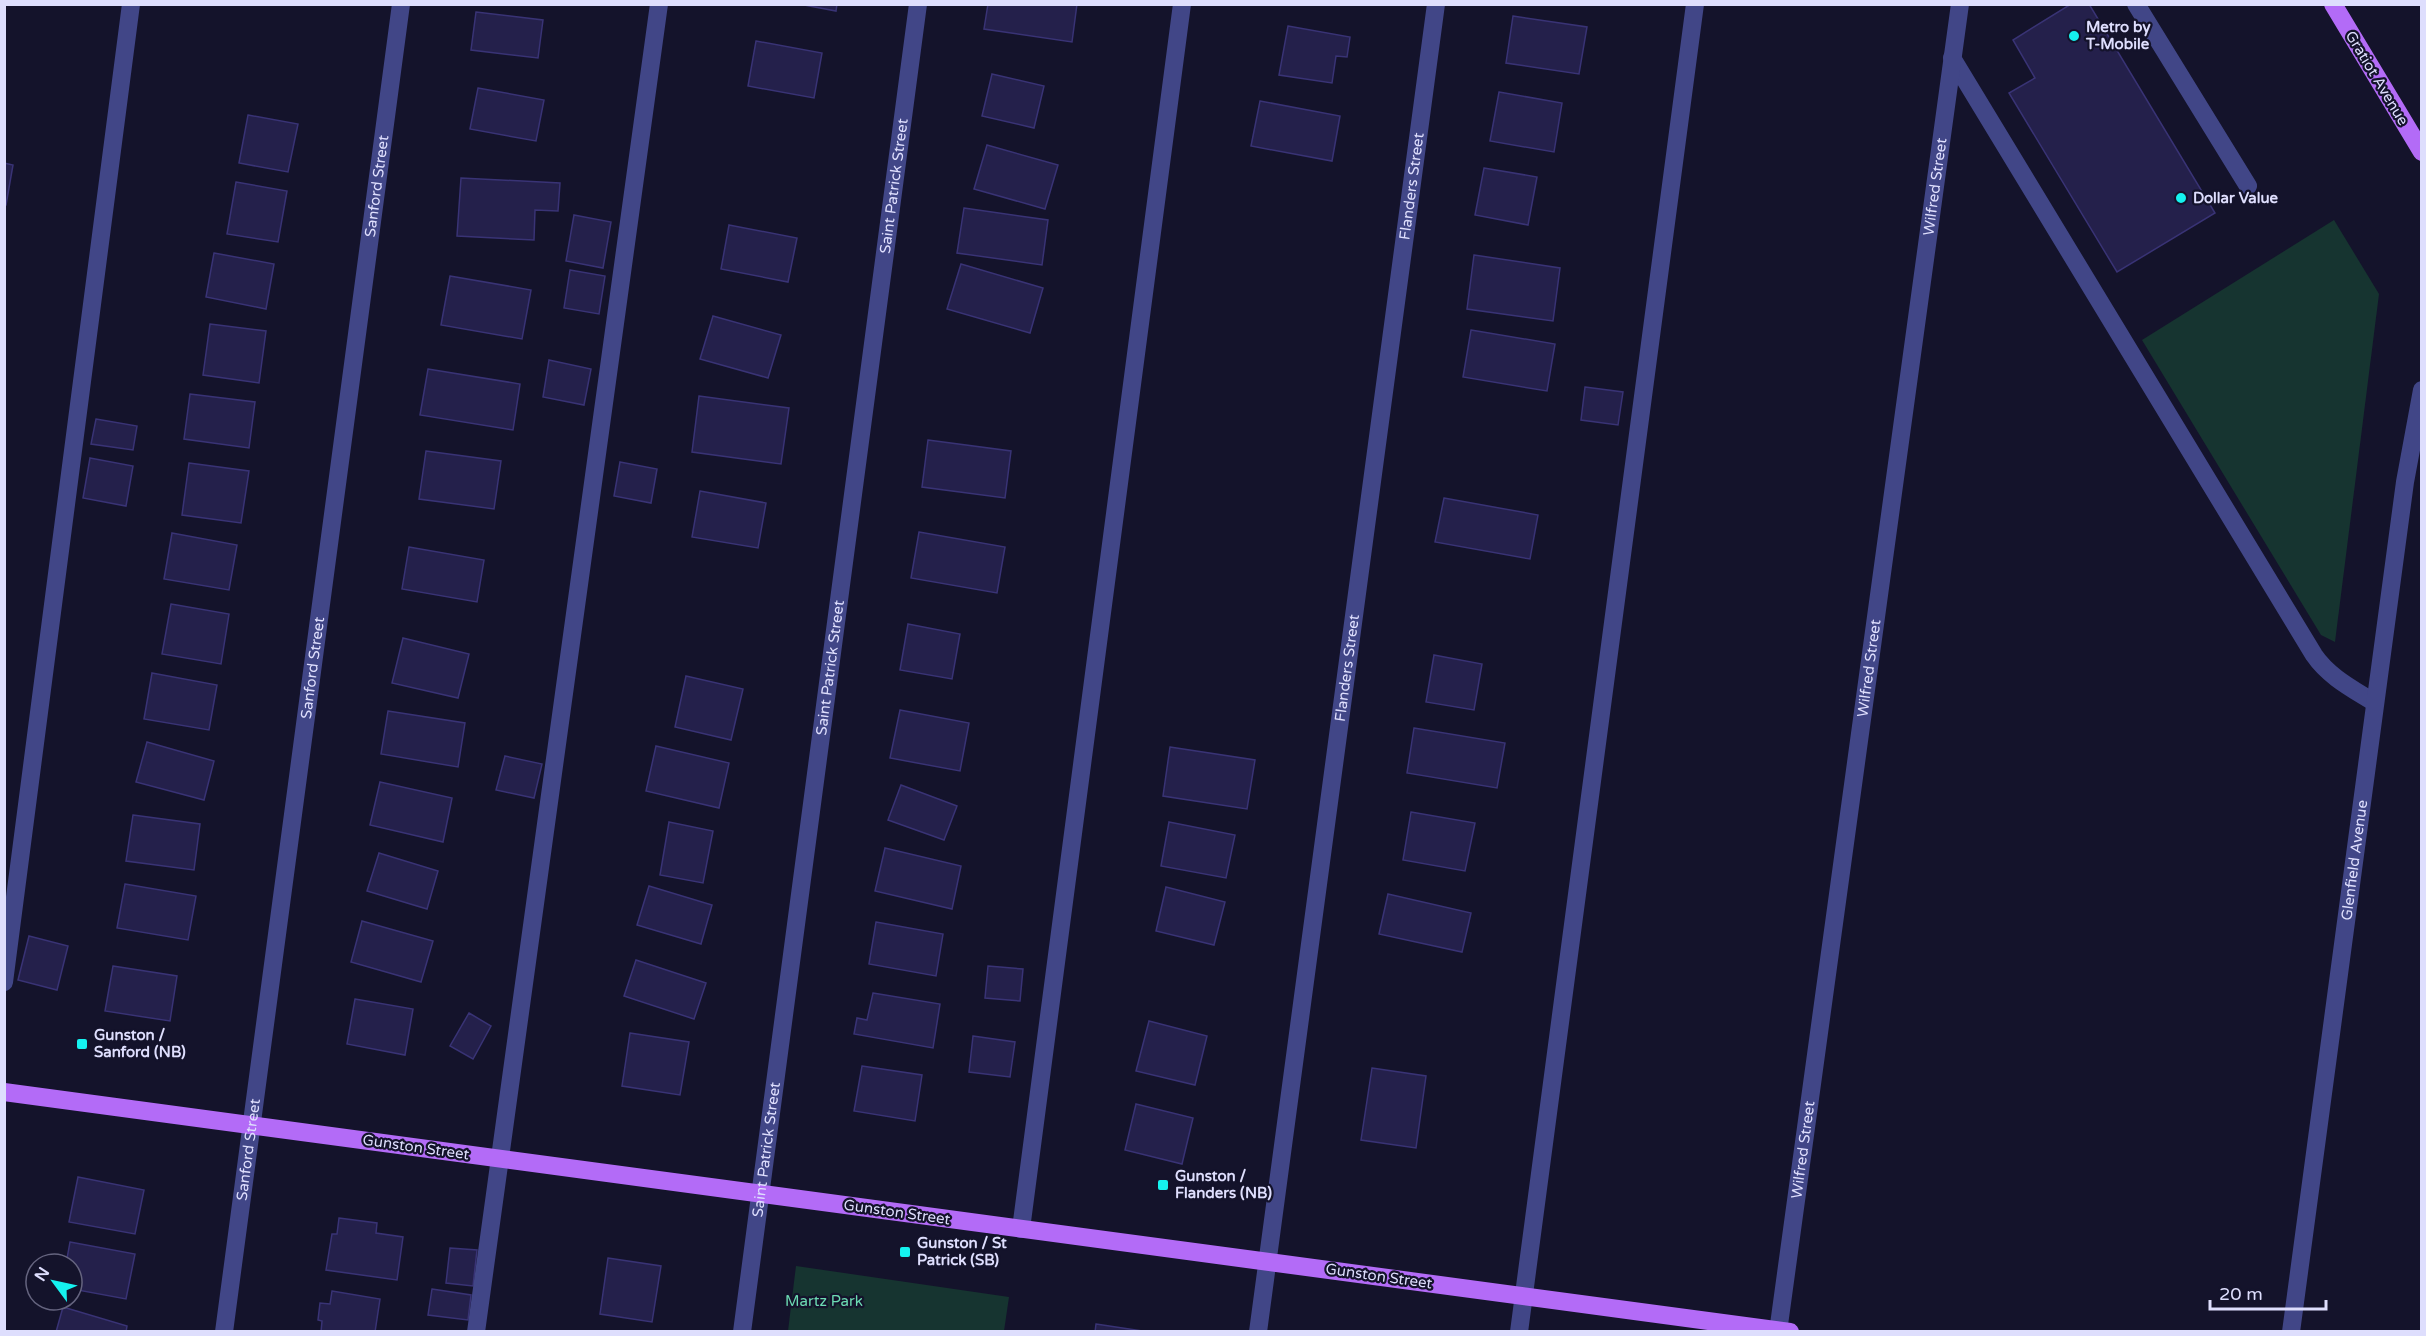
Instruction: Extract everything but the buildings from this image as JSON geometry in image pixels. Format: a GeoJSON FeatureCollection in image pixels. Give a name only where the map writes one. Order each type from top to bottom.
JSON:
{"type":"FeatureCollection","features":[{"type":"Feature","properties":{"kind":"main road","name":"Gratiot Avenue"},"geometry":{"type":"LineString","coordinates":[[2332,4],[2421,152]]}},
{"type":"Feature","properties":{"kind":"main road","name":"Gunston Street"},"geometry":{"type":"LineString","coordinates":[[4,1092],[1782,1331]]}},
{"type":"Feature","properties":{"kind":"street"},"geometry":{"type":"LineString","coordinates":[[4,982],[131,4]]}},
{"type":"Feature","properties":{"kind":"street","name":"Sanford Street"},"geometry":{"type":"LineString","coordinates":[[224,1332],[401,4]]}},
{"type":"Feature","properties":{"kind":"street"},"geometry":{"type":"LineString","coordinates":[[476,1332],[659,4]]}},
{"type":"Feature","properties":{"kind":"street","name":"Saint Patrick Street"},"geometry":{"type":"LineString","coordinates":[[742,1332],[918,4]]}},
{"type":"Feature","properties":{"kind":"street"},"geometry":{"type":"LineString","coordinates":[[1021,1229],[1182,4]]}},
{"type":"Feature","properties":{"kind":"street","name":"Flanders Street"},"geometry":{"type":"LineString","coordinates":[[1258,1332],[1436,4]]}},
{"type":"Feature","properties":{"kind":"street"},"geometry":{"type":"LineString","coordinates":[[1519,1332],[1695,4]]}},
{"type":"Feature","properties":{"kind":"street","name":"Wilfred Street"},"geometry":{"type":"LineString","coordinates":[[1782,1331],[1960,4]]}},
{"type":"Feature","properties":{"kind":"street"},"geometry":{"type":"LineString","coordinates":[[2136,4],[2248,186]]}},
{"type":"Feature","properties":{"kind":"street"},"geometry":{"type":"LineString","coordinates":[[1952,58],[2314,655],[2322,667],[2375,703]]}},
{"type":"Feature","properties":{"kind":"street","name":"Glenfield Avenue"},"geometry":{"type":"LineString","coordinates":[[2291,1332],[2405,482],[2421,390]]}},
{"type":"Feature","properties":{"kind":"green space"},"geometry":{"type":"Polygon","coordinates":[[[2334,220],[2379,294],[2335,642],[2321,635],[2142,340],[2334,220]]]}},
{"type":"Feature","properties":{"kind":"green space","name":"Martz Park"},"geometry":{"type":"Polygon","coordinates":[[[796,1266],[1009,1297],[1004,1331],[788,1331],[796,1266]]]}},
{"type":"Feature","properties":{"kind":"place","name":"Metro by T-Mobile"},"geometry":{"type":"Point","coordinates":[2074,36]}},
{"type":"Feature","properties":{"kind":"place","name":"Dollar Value"},"geometry":{"type":"Point","coordinates":[2181,198]}},
{"type":"Feature","properties":{"kind":"place","name":"Gunston / Sanford (NB)"},"geometry":{"type":"Point","coordinates":[82,1044]}},
{"type":"Feature","properties":{"kind":"place","name":"Gunston / Flanders (NB)"},"geometry":{"type":"Point","coordinates":[1163,1185]}},
{"type":"Feature","properties":{"kind":"place","name":"Gunston / St Patrick (SB)"},"geometry":{"type":"Point","coordinates":[905,1252]}}]}
